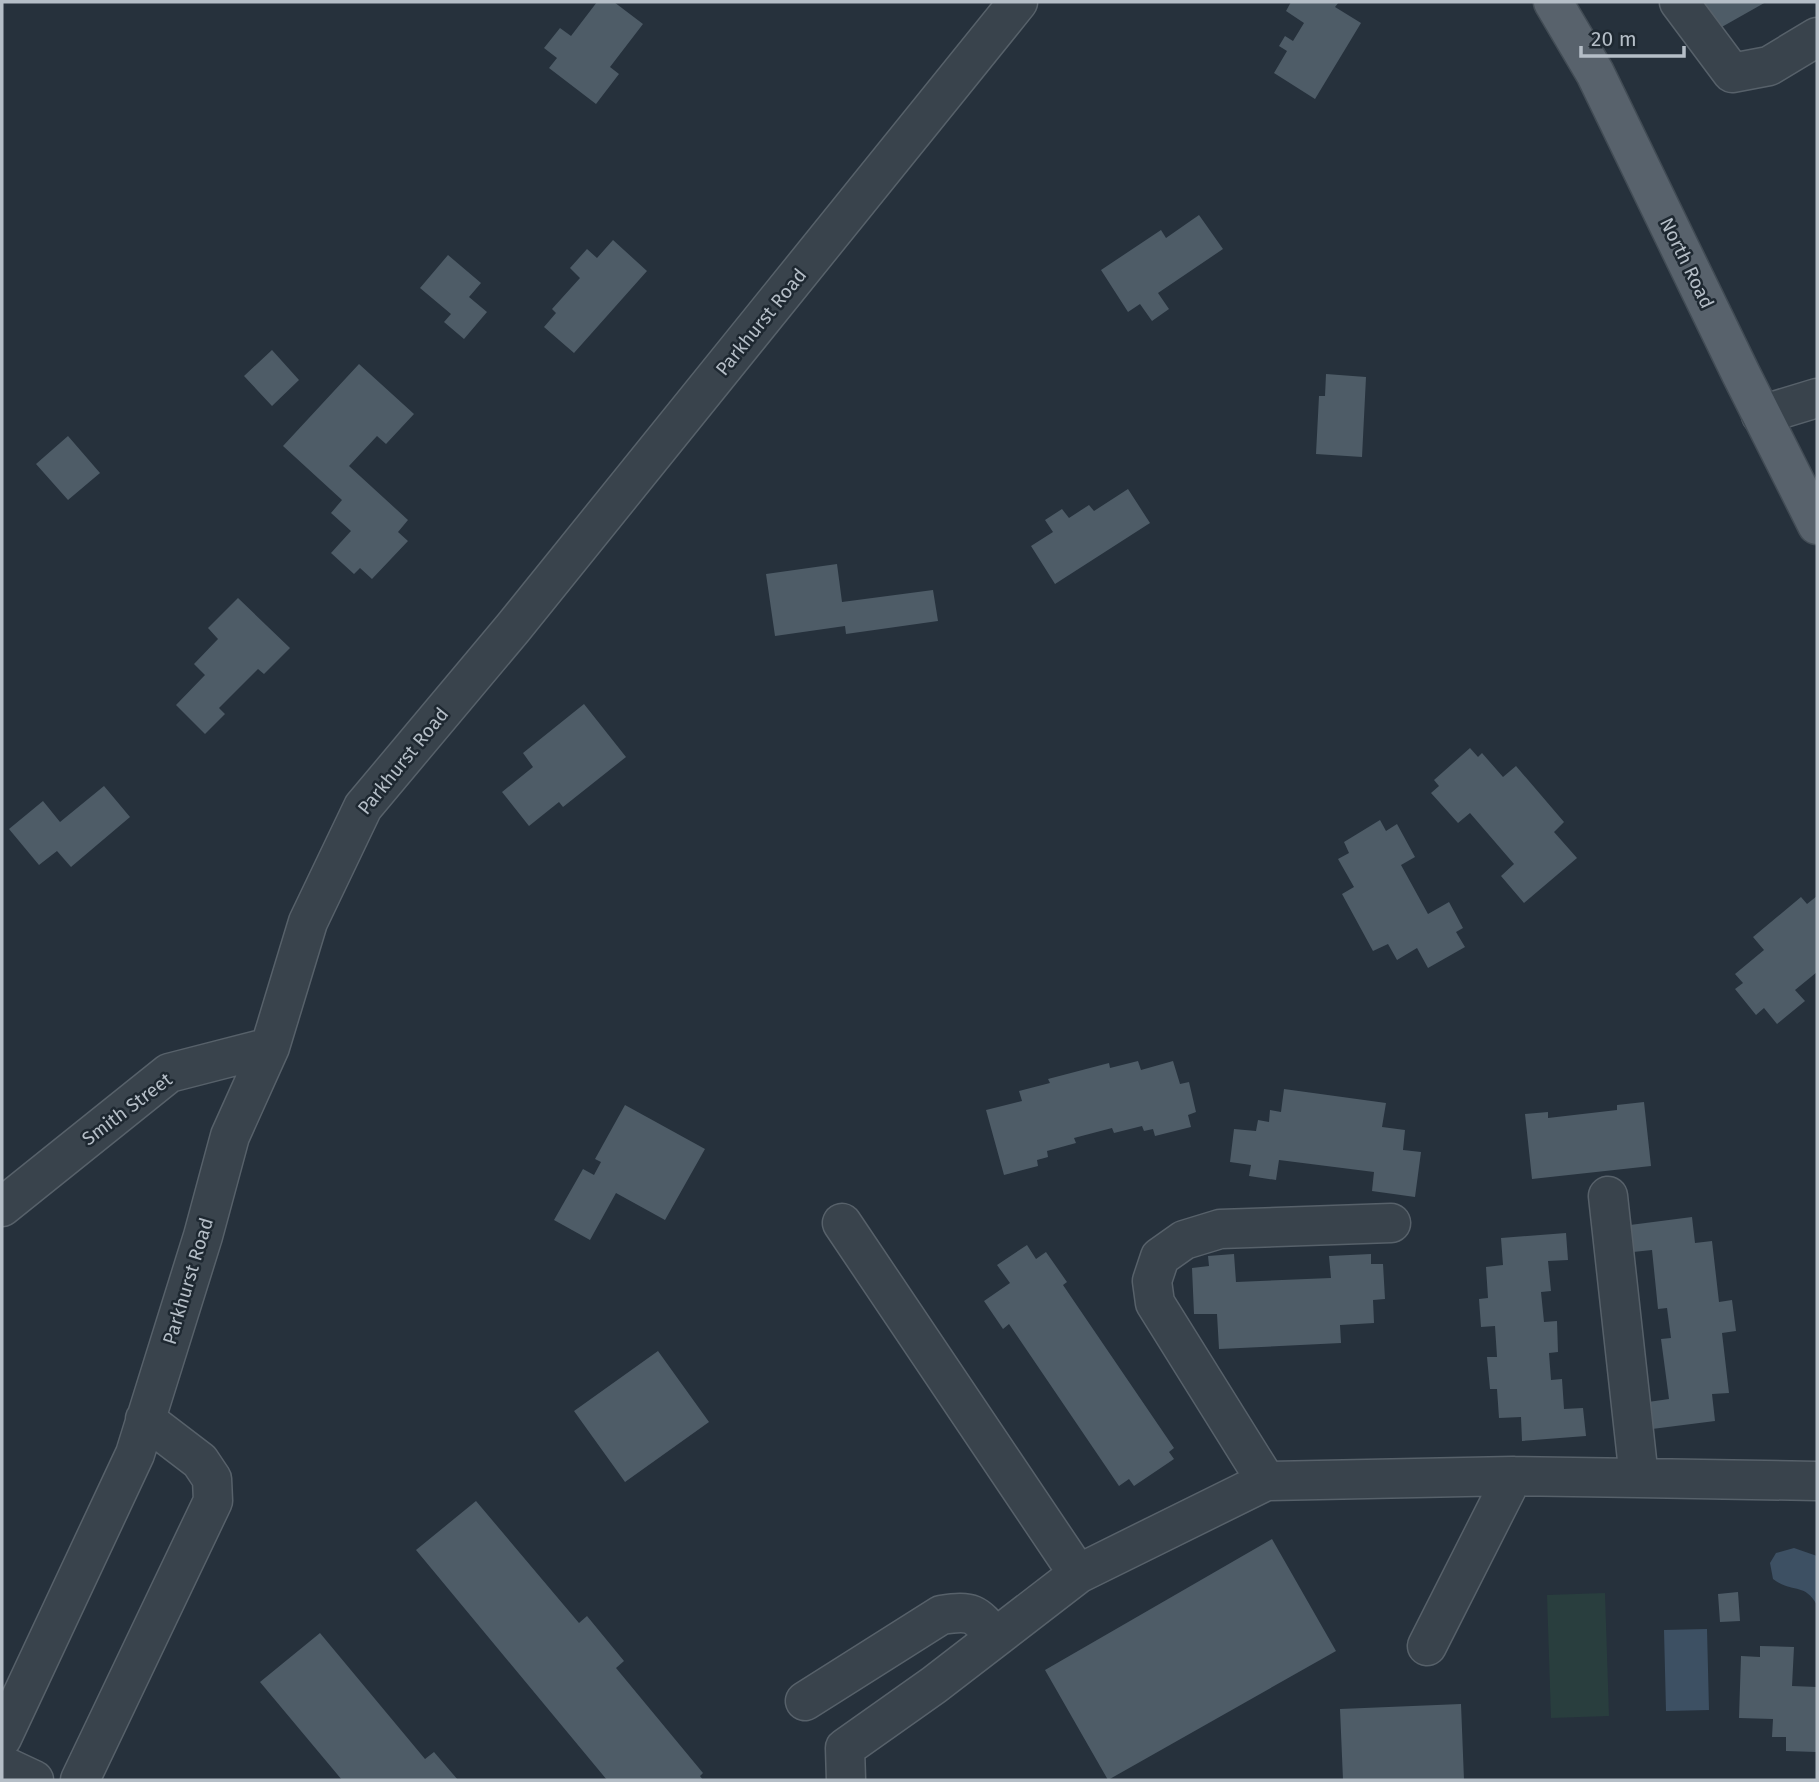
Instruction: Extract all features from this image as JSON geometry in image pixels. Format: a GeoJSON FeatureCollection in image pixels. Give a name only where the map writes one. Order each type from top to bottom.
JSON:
{"type":"FeatureCollection","features":[{"type":"Feature","properties":{"kind":"main road","name":"North Road"},"geometry":{"type":"LineString","coordinates":[[1553,2],[1595,73],[1817,525]]}},
{"type":"Feature","properties":{"kind":"street","name":"Parkhurst Road"},"geometry":{"type":"LineString","coordinates":[[2,1738],[135,1454],[203,1236],[230,1136],[270,1047],[307,922],[363,807],[513,628],[1018,2]]}},
{"type":"Feature","properties":{"kind":"street"},"geometry":{"type":"LineString","coordinates":[[1679,2],[1732,73],[1769,66],[1817,37]]}},
{"type":"Feature","properties":{"kind":"street"},"geometry":{"type":"LineString","coordinates":[[1761,415],[1817,398]]}},
{"type":"Feature","properties":{"kind":"street","name":"Smith Street"},"geometry":{"type":"LineString","coordinates":[[2,1207],[169,1073],[270,1047]]}},
{"type":"Feature","properties":{"kind":"street"},"geometry":{"type":"LineString","coordinates":[[1608,1196],[1639,1478]]}},
{"type":"Feature","properties":{"kind":"street"},"geometry":{"type":"LineString","coordinates":[[842,1223],[1078,1574]]}},
{"type":"Feature","properties":{"kind":"street"},"geometry":{"type":"LineString","coordinates":[[1266,1481],[1155,1303],[1152,1281],[1160,1257],[1184,1240],[1220,1228],[1391,1223]]}},
{"type":"Feature","properties":{"kind":"street"},"geometry":{"type":"LineString","coordinates":[[80,1780],[214,1501],[212,1479],[200,1461],[145,1419]]}},
{"type":"Feature","properties":{"kind":"street"},"geometry":{"type":"LineString","coordinates":[[1427,1646],[1513,1476]]}},
{"type":"Feature","properties":{"kind":"street"},"geometry":{"type":"LineString","coordinates":[[846,1780],[845,1748],[934,1685],[1078,1574],[1266,1481],[1513,1476],[1817,1481]]}},
{"type":"Feature","properties":{"kind":"street"},"geometry":{"type":"LineString","coordinates":[[805,1701],[941,1615],[963,1612],[979,1618],[995,1637]]}},
{"type":"Feature","properties":{"kind":"street"},"geometry":{"type":"LineString","coordinates":[[2,1765],[34,1780]]}},
{"type":"Feature","properties":{"kind":"green space"},"geometry":{"type":"Polygon","coordinates":[[[1605,1593],[1609,1716],[1551,1718],[1547,1595],[1605,1593]]]}},
{"type":"Feature","properties":{"kind":"water"},"geometry":{"type":"Polygon","coordinates":[[[1794,1548],[1817,1556],[1817,1605],[1807,1593],[1773,1579],[1770,1563],[1776,1553],[1794,1548]]]}},
{"type":"Feature","properties":{"kind":"water"},"geometry":{"type":"Polygon","coordinates":[[[1707,1629],[1709,1710],[1666,1711],[1664,1630],[1707,1629]]]}},
{"type":"Feature","properties":{"kind":"building"},"geometry":{"type":"Polygon","coordinates":[[[597,2],[614,2],[643,24],[610,67],[619,74],[596,104],[549,68],[557,58],[544,48],[560,28],[571,36],[597,2]]]}},
{"type":"Feature","properties":{"kind":"building"},"geometry":{"type":"Polygon","coordinates":[[[1291,2],[1339,2],[1335,7],[1361,23],[1315,99],[1274,73],[1287,51],[1279,46],[1285,36],[1293,41],[1304,23],[1286,11],[1291,2]]]}},
{"type":"Feature","properties":{"kind":"building"},"geometry":{"type":"Polygon","coordinates":[[[1704,2],[1766,2],[1720,28],[1704,2]]]}},
{"type":"Feature","properties":{"kind":"building"},"geometry":{"type":"Polygon","coordinates":[[[1199,215],[1223,249],[1158,293],[1169,309],[1152,321],[1140,304],[1128,312],[1101,270],[1161,230],[1166,238],[1199,215]]]}},
{"type":"Feature","properties":{"kind":"building"},"geometry":{"type":"Polygon","coordinates":[[[613,240],[647,271],[574,353],[544,327],[556,313],[552,309],[580,278],[570,268],[587,249],[597,258],[613,240]]]}},
{"type":"Feature","properties":{"kind":"building"},"geometry":{"type":"Polygon","coordinates":[[[448,255],[481,283],[469,297],[487,312],[464,339],[444,322],[451,314],[420,288],[448,255]]]}},
{"type":"Feature","properties":{"kind":"building"},"geometry":{"type":"Polygon","coordinates":[[[272,350],[299,380],[272,406],[244,376],[272,350]]]}},
{"type":"Feature","properties":{"kind":"building"},"geometry":{"type":"Polygon","coordinates":[[[359,364],[414,414],[386,444],[377,436],[349,466],[408,520],[398,532],[408,541],[372,579],[360,568],[354,574],[331,553],[351,531],[331,513],[342,500],[283,446],[359,364]]]}},
{"type":"Feature","properties":{"kind":"building"},"geometry":{"type":"Polygon","coordinates":[[[1326,374],[1366,377],[1362,457],[1316,454],[1319,396],[1325,396],[1326,374]]]}},
{"type":"Feature","properties":{"kind":"building"},"geometry":{"type":"Polygon","coordinates":[[[68,436],[100,473],[68,500],[36,464],[68,436]]]}},
{"type":"Feature","properties":{"kind":"building"},"geometry":{"type":"Polygon","coordinates":[[[1128,489],[1150,523],[1055,584],[1031,546],[1053,532],[1045,520],[1062,509],[1069,518],[1089,505],[1094,511],[1128,489]]]}},
{"type":"Feature","properties":{"kind":"building"},"geometry":{"type":"Polygon","coordinates":[[[837,564],[842,602],[933,590],[938,621],[846,634],[845,626],[775,636],[766,574],[837,564]]]}},
{"type":"Feature","properties":{"kind":"building"},"geometry":{"type":"Polygon","coordinates":[[[238,598],[290,648],[264,674],[258,669],[219,708],[225,714],[205,734],[176,705],[205,675],[194,664],[218,639],[208,628],[238,598]]]}},
{"type":"Feature","properties":{"kind":"building"},"geometry":{"type":"Polygon","coordinates":[[[584,704],[626,757],[563,807],[559,802],[529,826],[502,792],[533,767],[523,753],[584,704]]]}},
{"type":"Feature","properties":{"kind":"building"},"geometry":{"type":"Polygon","coordinates":[[[1470,748],[1478,757],[1482,753],[1503,777],[1516,766],[1564,822],[1554,832],[1577,858],[1524,903],[1501,876],[1514,864],[1470,813],[1458,823],[1431,793],[1439,786],[1434,780],[1470,748]]]}},
{"type":"Feature","properties":{"kind":"building"},"geometry":{"type":"Polygon","coordinates":[[[104,786],[130,817],[71,867],[57,851],[39,865],[9,829],[43,801],[60,822],[104,786]]]}},
{"type":"Feature","properties":{"kind":"building"},"geometry":{"type":"Polygon","coordinates":[[[1380,820],[1386,831],[1397,824],[1415,857],[1401,865],[1428,914],[1449,902],[1463,928],[1456,932],[1465,947],[1428,968],[1417,948],[1397,960],[1388,944],[1373,951],[1342,894],[1354,887],[1338,859],[1349,853],[1344,842],[1380,820]]]}},
{"type":"Feature","properties":{"kind":"building"},"geometry":{"type":"Polygon","coordinates":[[[1817,896],[1817,972],[1795,990],[1805,1001],[1777,1024],[1764,1008],[1756,1015],[1735,989],[1743,983],[1735,974],[1764,950],[1753,937],[1801,897],[1807,904],[1817,896]]]}},
{"type":"Feature","properties":{"kind":"building"},"geometry":{"type":"Polygon","coordinates":[[[1138,1061],[1141,1070],[1173,1061],[1180,1084],[1189,1082],[1196,1112],[1188,1115],[1191,1127],[1155,1136],[1153,1129],[1144,1131],[1142,1126],[1114,1133],[1112,1128],[1074,1138],[1076,1143],[1047,1151],[1048,1157],[1037,1160],[1038,1166],[1004,1175],[986,1110],[1022,1101],[1019,1091],[1050,1083],[1048,1079],[1109,1063],[1110,1068],[1138,1061]]]}},
{"type":"Feature","properties":{"kind":"building"},"geometry":{"type":"Polygon","coordinates":[[[1284,1089],[1386,1103],[1382,1127],[1405,1130],[1403,1150],[1421,1152],[1415,1197],[1372,1191],[1374,1172],[1279,1160],[1276,1180],[1249,1176],[1251,1165],[1230,1162],[1234,1129],[1256,1131],[1258,1120],[1269,1122],[1270,1110],[1281,1112],[1284,1089]]]}},
{"type":"Feature","properties":{"kind":"building"},"geometry":{"type":"Polygon","coordinates":[[[1644,1102],[1651,1166],[1532,1179],[1525,1114],[1548,1112],[1548,1118],[1617,1110],[1617,1105],[1644,1102]]]}},
{"type":"Feature","properties":{"kind":"building"},"geometry":{"type":"Polygon","coordinates":[[[625,1105],[705,1149],[665,1220],[616,1193],[590,1240],[554,1220],[583,1169],[594,1175],[601,1162],[595,1159],[625,1105]]]}},
{"type":"Feature","properties":{"kind":"building"},"geometry":{"type":"Polygon","coordinates":[[[1692,1217],[1695,1243],[1712,1241],[1719,1302],[1732,1300],[1736,1331],[1722,1333],[1729,1393],[1712,1394],[1715,1421],[1652,1429],[1648,1402],[1669,1399],[1661,1339],[1671,1338],[1667,1308],[1658,1309],[1652,1250],[1633,1252],[1630,1225],[1692,1217]]]}},
{"type":"Feature","properties":{"kind":"building"},"geometry":{"type":"Polygon","coordinates":[[[1566,1233],[1568,1260],[1548,1261],[1551,1291],[1541,1292],[1544,1322],[1557,1321],[1558,1352],[1549,1353],[1551,1380],[1562,1379],[1564,1409],[1583,1408],[1586,1436],[1522,1441],[1521,1417],[1499,1418],[1497,1389],[1490,1389],[1487,1357],[1497,1357],[1495,1326],[1481,1327],[1479,1299],[1488,1298],[1486,1267],[1503,1265],[1501,1238],[1566,1233]]]}},
{"type":"Feature","properties":{"kind":"building"},"geometry":{"type":"Polygon","coordinates":[[[1027,1245],[1036,1259],[1046,1252],[1067,1282],[1063,1285],[1174,1448],[1169,1452],[1174,1459],[1134,1486],[1129,1479],[1119,1486],[1009,1324],[1003,1329],[984,1301],[1010,1283],[997,1265],[1027,1245]]]}},
{"type":"Feature","properties":{"kind":"building"},"geometry":{"type":"Polygon","coordinates":[[[1234,1254],[1236,1282],[1331,1278],[1329,1256],[1371,1254],[1371,1264],[1383,1264],[1385,1299],[1373,1300],[1374,1323],[1340,1325],[1341,1343],[1219,1349],[1217,1314],[1194,1314],[1192,1268],[1209,1266],[1208,1256],[1234,1254]]]}},
{"type":"Feature","properties":{"kind":"building"},"geometry":{"type":"Polygon","coordinates":[[[658,1351],[709,1422],[625,1482],[574,1411],[658,1351]]]}},
{"type":"Feature","properties":{"kind":"building"},"geometry":{"type":"Polygon","coordinates":[[[476,1501],[579,1623],[587,1616],[624,1661],[616,1668],[703,1773],[700,1776],[703,1780],[607,1780],[416,1550],[476,1501]]]}},
{"type":"Feature","properties":{"kind":"building"},"geometry":{"type":"Polygon","coordinates":[[[1272,1539],[1336,1651],[1108,1780],[1045,1670],[1272,1539]]]}},
{"type":"Feature","properties":{"kind":"building"},"geometry":{"type":"Polygon","coordinates":[[[1738,1592],[1740,1621],[1720,1622],[1718,1594],[1738,1592]]]}},
{"type":"Feature","properties":{"kind":"building"},"geometry":{"type":"Polygon","coordinates":[[[320,1633],[425,1759],[434,1752],[458,1780],[342,1780],[260,1682],[320,1633]]]}},
{"type":"Feature","properties":{"kind":"building"},"geometry":{"type":"Polygon","coordinates":[[[1760,1646],[1794,1647],[1792,1686],[1817,1687],[1816,1752],[1786,1751],[1786,1737],[1772,1737],[1773,1719],[1739,1718],[1741,1656],[1760,1657],[1760,1646]]]}},
{"type":"Feature","properties":{"kind":"building"},"geometry":{"type":"Polygon","coordinates":[[[1461,1704],[1464,1780],[1343,1780],[1340,1709],[1461,1704]]]}}]}
